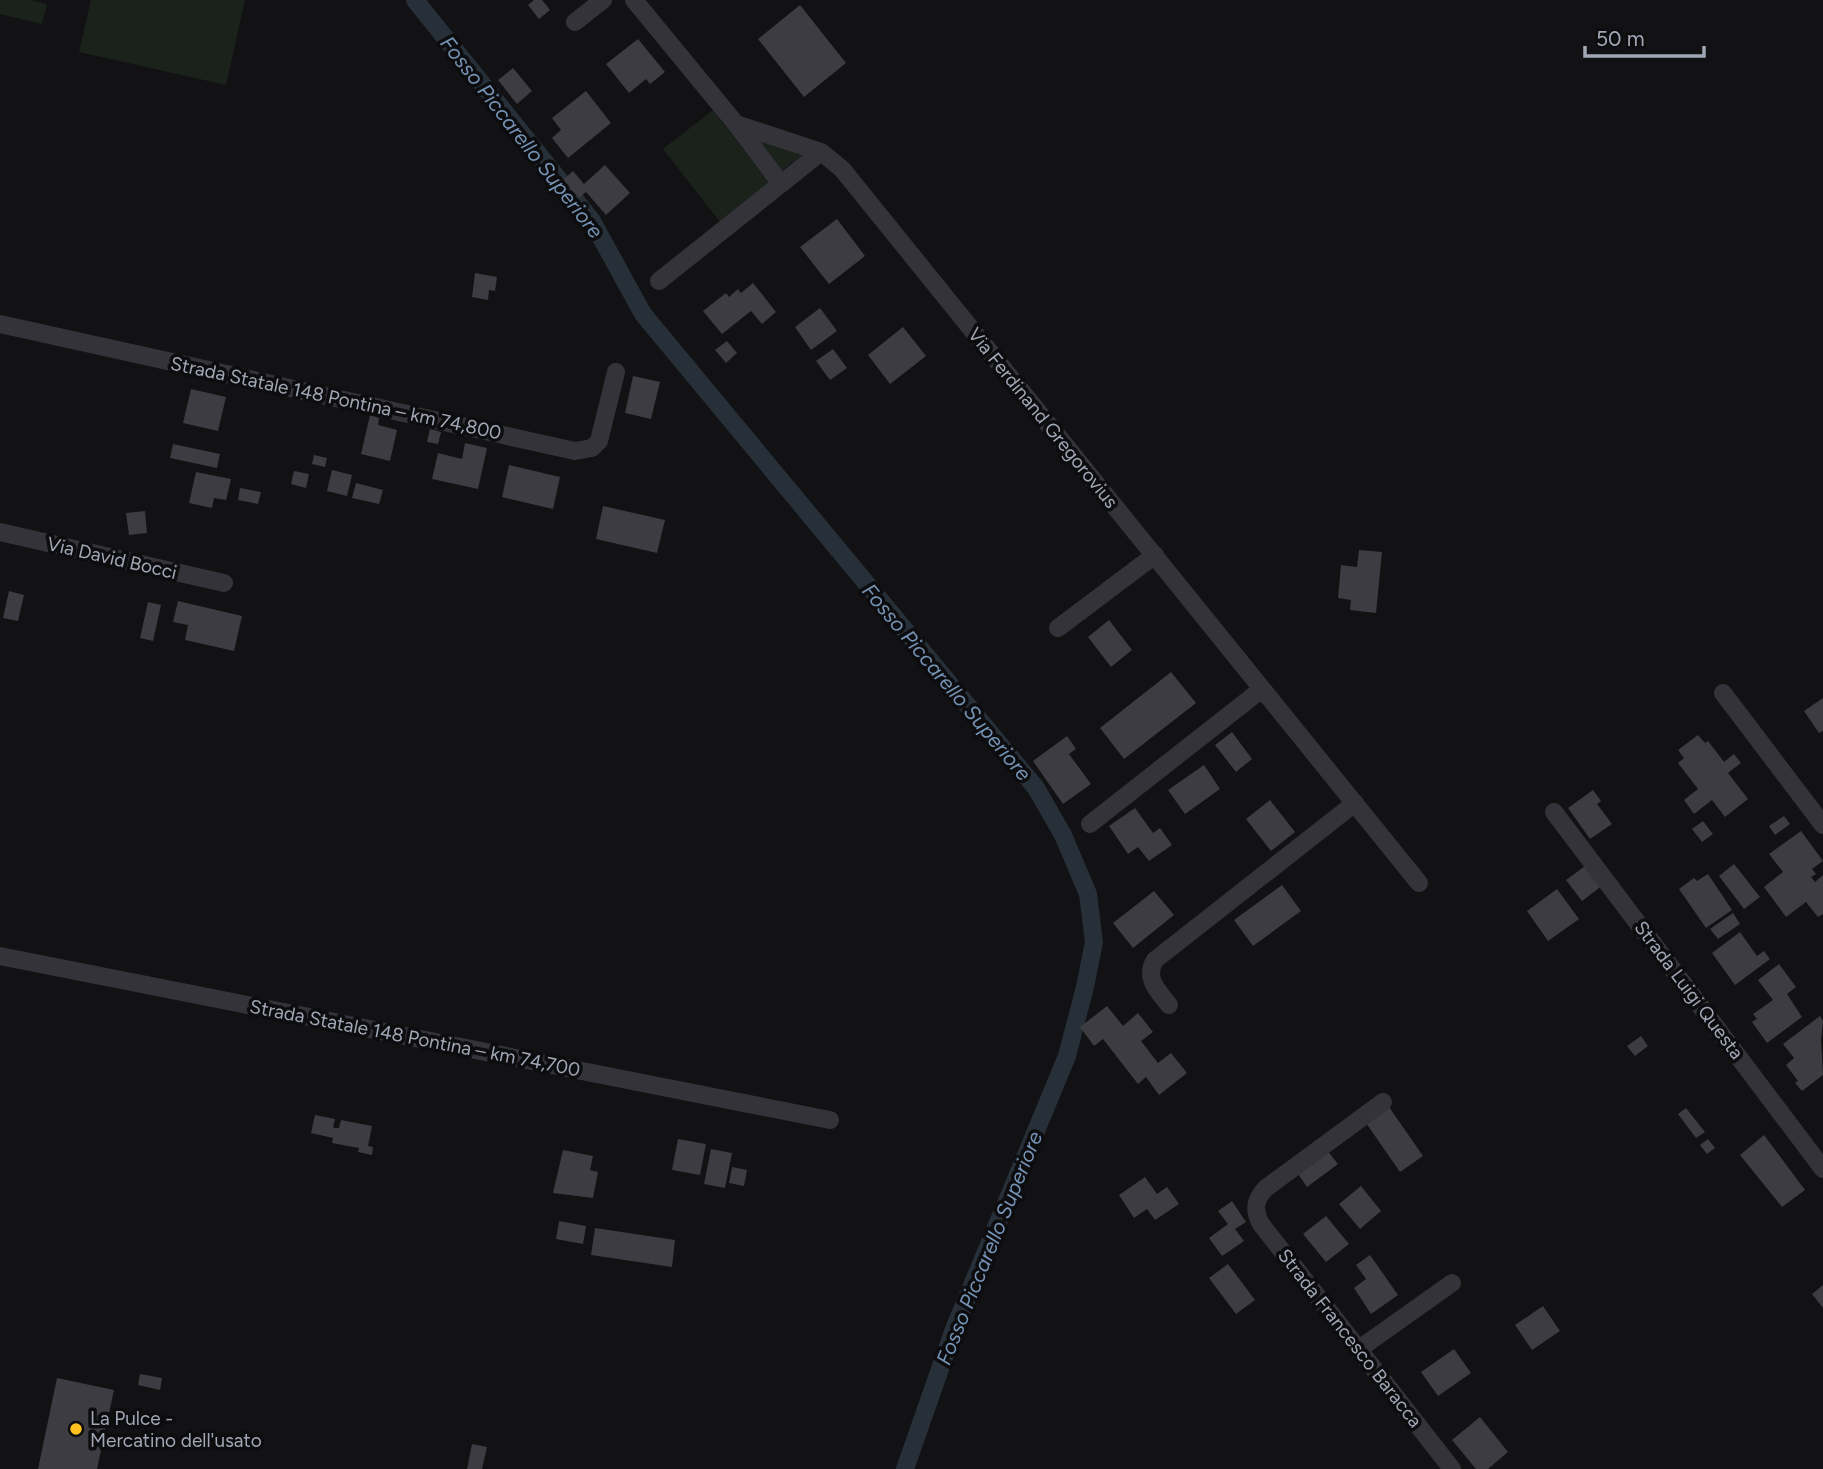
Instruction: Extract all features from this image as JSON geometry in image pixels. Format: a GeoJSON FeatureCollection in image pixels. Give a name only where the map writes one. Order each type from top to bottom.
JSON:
{"type":"FeatureCollection","features":[{"type":"Feature","properties":{"kind":"street"},"geometry":{"type":"LineString","coordinates":[[575,22],[603,0]]}},
{"type":"Feature","properties":{"kind":"street"},"geometry":{"type":"LineString","coordinates":[[634,0],[736,124],[780,184]]}},
{"type":"Feature","properties":{"kind":"street","name":"Via Ferdinand Gregorovius"},"geometry":{"type":"LineString","coordinates":[[736,124],[821,152],[842,169],[1419,883]]}},
{"type":"Feature","properties":{"kind":"street"},"geometry":{"type":"LineString","coordinates":[[659,281],[821,152]]}},
{"type":"Feature","properties":{"kind":"street","name":"Strada Statale 148 Pontina – km 74,800"},"geometry":{"type":"LineString","coordinates":[[0,324],[575,451],[592,448],[599,441],[616,373]]}},
{"type":"Feature","properties":{"kind":"street","name":"Via David Bocci"},"geometry":{"type":"LineString","coordinates":[[0,532],[224,583]]}},
{"type":"Feature","properties":{"kind":"street"},"geometry":{"type":"LineString","coordinates":[[1058,628],[1154,555]]}},
{"type":"Feature","properties":{"kind":"street"},"geometry":{"type":"LineString","coordinates":[[1090,824],[1262,689]]}},
{"type":"Feature","properties":{"kind":"street"},"geometry":{"type":"LineString","coordinates":[[1723,693],[1823,825]]}},
{"type":"Feature","properties":{"kind":"street"},"geometry":{"type":"LineString","coordinates":[[1169,1005],[1151,981],[1150,970],[1154,960],[1355,803]]}},
{"type":"Feature","properties":{"kind":"street","name":"Strada Luigi Questa"},"geometry":{"type":"LineString","coordinates":[[1554,812],[1823,1169]]}},
{"type":"Feature","properties":{"kind":"street","name":"Strada Statale 148 Pontina – km 74,700"},"geometry":{"type":"LineString","coordinates":[[0,956],[830,1120]]}},
{"type":"Feature","properties":{"kind":"street","name":"Strada Francesco Baracca"},"geometry":{"type":"LineString","coordinates":[[1383,1101],[1266,1188],[1256,1203],[1256,1210],[1261,1224],[1452,1469]]}},
{"type":"Feature","properties":{"kind":"street"},"geometry":{"type":"LineString","coordinates":[[1359,1349],[1452,1283]]}},
{"type":"Feature","properties":{"kind":"shaded area"},"geometry":{"type":"Polygon","coordinates":[[[0,0],[31,0],[47,4],[42,24],[0,14],[0,0]]]}},
{"type":"Feature","properties":{"kind":"shaded area"},"geometry":{"type":"Polygon","coordinates":[[[91,0],[245,0],[226,85],[79,52],[91,0]]]}},
{"type":"Feature","properties":{"kind":"shaded area"},"geometry":{"type":"Polygon","coordinates":[[[713,110],[769,183],[720,222],[663,149],[713,110]]]}},
{"type":"Feature","properties":{"kind":"shaded area"},"geometry":{"type":"Polygon","coordinates":[[[756,139],[804,154],[781,171],[756,139]]]}},
{"type":"Feature","properties":{"kind":"building"},"geometry":{"type":"Polygon","coordinates":[[[534,0],[542,0],[550,10],[539,19],[528,5],[534,0]]]}},
{"type":"Feature","properties":{"kind":"building"},"geometry":{"type":"Polygon","coordinates":[[[800,5],[846,63],[804,97],[758,39],[800,5]]]}},
{"type":"Feature","properties":{"kind":"building"},"geometry":{"type":"Polygon","coordinates":[[[638,39],[665,72],[650,84],[646,79],[629,93],[606,64],[638,39]]]}},
{"type":"Feature","properties":{"kind":"building"},"geometry":{"type":"Polygon","coordinates":[[[513,68],[532,91],[517,104],[498,80],[513,68]]]}},
{"type":"Feature","properties":{"kind":"building"},"geometry":{"type":"Polygon","coordinates":[[[586,91],[611,123],[568,158],[552,138],[561,130],[552,118],[586,91]]]}},
{"type":"Feature","properties":{"kind":"building"},"geometry":{"type":"Polygon","coordinates":[[[605,165],[630,193],[606,215],[586,192],[579,198],[563,180],[573,171],[584,184],[605,165]]]}},
{"type":"Feature","properties":{"kind":"building"},"geometry":{"type":"Polygon","coordinates":[[[837,219],[865,256],[829,284],[800,247],[837,219]]]}},
{"type":"Feature","properties":{"kind":"building"},"geometry":{"type":"Polygon","coordinates":[[[475,273],[497,277],[495,291],[489,290],[488,300],[472,297],[475,273]]]}},
{"type":"Feature","properties":{"kind":"building"},"geometry":{"type":"Polygon","coordinates":[[[753,283],[776,312],[762,324],[751,311],[722,334],[703,311],[726,293],[729,297],[738,289],[741,293],[753,283]]]}},
{"type":"Feature","properties":{"kind":"building"},"geometry":{"type":"Polygon","coordinates":[[[820,308],[837,331],[811,350],[795,327],[820,308]]]}},
{"type":"Feature","properties":{"kind":"building"},"geometry":{"type":"Polygon","coordinates":[[[903,327],[926,356],[890,384],[868,355],[903,327]]]}},
{"type":"Feature","properties":{"kind":"building"},"geometry":{"type":"Polygon","coordinates":[[[727,341],[737,353],[726,363],[715,350],[727,341]]]}},
{"type":"Feature","properties":{"kind":"building"},"geometry":{"type":"Polygon","coordinates":[[[833,349],[847,368],[830,380],[816,361],[833,349]]]}},
{"type":"Feature","properties":{"kind":"building"},"geometry":{"type":"Polygon","coordinates":[[[633,376],[660,382],[651,419],[625,413],[633,376]]]}},
{"type":"Feature","properties":{"kind":"building"},"geometry":{"type":"Polygon","coordinates":[[[191,389],[226,397],[218,431],[183,423],[191,389]]]}},
{"type":"Feature","properties":{"kind":"building"},"geometry":{"type":"Polygon","coordinates":[[[370,415],[379,418],[378,425],[397,430],[390,461],[361,454],[370,415]]]}},
{"type":"Feature","properties":{"kind":"building"},"geometry":{"type":"Polygon","coordinates":[[[430,429],[441,432],[438,444],[427,442],[430,429]]]}},
{"type":"Feature","properties":{"kind":"building"},"geometry":{"type":"Polygon","coordinates":[[[465,443],[487,448],[478,489],[432,479],[438,453],[462,459],[465,443]]]}},
{"type":"Feature","properties":{"kind":"building"},"geometry":{"type":"Polygon","coordinates":[[[173,444],[220,454],[217,468],[170,458],[173,444]]]}},
{"type":"Feature","properties":{"kind":"building"},"geometry":{"type":"Polygon","coordinates":[[[314,455],[327,458],[325,467],[312,464],[314,455]]]}},
{"type":"Feature","properties":{"kind":"building"},"geometry":{"type":"Polygon","coordinates":[[[509,465],[560,477],[553,509],[502,497],[509,465]]]}},
{"type":"Feature","properties":{"kind":"building"},"geometry":{"type":"Polygon","coordinates":[[[332,470],[352,475],[347,496],[327,491],[332,470]]]}},
{"type":"Feature","properties":{"kind":"building"},"geometry":{"type":"Polygon","coordinates":[[[294,471],[309,474],[306,488],[291,484],[294,471]]]}},
{"type":"Feature","properties":{"kind":"building"},"geometry":{"type":"Polygon","coordinates":[[[196,472],[231,479],[226,500],[214,498],[212,508],[189,503],[196,472]]]}},
{"type":"Feature","properties":{"kind":"building"},"geometry":{"type":"Polygon","coordinates":[[[356,483],[383,490],[379,504],[352,498],[356,483]]]}},
{"type":"Feature","properties":{"kind":"building"},"geometry":{"type":"Polygon","coordinates":[[[240,488],[261,492],[258,504],[238,500],[240,488]]]}},
{"type":"Feature","properties":{"kind":"building"},"geometry":{"type":"Polygon","coordinates":[[[603,506],[665,520],[657,553],[596,539],[603,506]]]}},
{"type":"Feature","properties":{"kind":"building"},"geometry":{"type":"Polygon","coordinates":[[[145,511],[147,533],[129,535],[126,513],[145,511]]]}},
{"type":"Feature","properties":{"kind":"building"},"geometry":{"type":"Polygon","coordinates":[[[1359,550],[1382,552],[1376,613],[1350,610],[1351,600],[1338,598],[1341,565],[1357,567],[1359,550]]]}},
{"type":"Feature","properties":{"kind":"building"},"geometry":{"type":"Polygon","coordinates":[[[9,591],[24,595],[18,621],[3,618],[9,591]]]}},
{"type":"Feature","properties":{"kind":"building"},"geometry":{"type":"Polygon","coordinates":[[[178,601],[242,616],[234,651],[185,640],[188,625],[173,622],[178,601]]]}},
{"type":"Feature","properties":{"kind":"building"},"geometry":{"type":"Polygon","coordinates":[[[148,602],[161,605],[153,641],[140,638],[148,602]]]}},
{"type":"Feature","properties":{"kind":"building"},"geometry":{"type":"Polygon","coordinates":[[[1109,620],[1132,650],[1111,667],[1088,637],[1109,620]]]}},
{"type":"Feature","properties":{"kind":"building"},"geometry":{"type":"Polygon","coordinates":[[[1171,672],[1196,703],[1124,759],[1100,728],[1171,672]]]}},
{"type":"Feature","properties":{"kind":"building"},"geometry":{"type":"Polygon","coordinates":[[[1823,698],[1823,731],[1819,733],[1804,711],[1823,698]]]}},
{"type":"Feature","properties":{"kind":"building"},"geometry":{"type":"Polygon","coordinates":[[[1232,732],[1252,759],[1236,772],[1215,745],[1232,732]]]}},
{"type":"Feature","properties":{"kind":"building"},"geometry":{"type":"Polygon","coordinates":[[[1698,735],[1705,743],[1708,741],[1724,762],[1734,754],[1741,763],[1728,773],[1748,799],[1725,817],[1712,800],[1694,814],[1684,800],[1698,789],[1678,763],[1684,758],[1678,750],[1698,735]]]}},
{"type":"Feature","properties":{"kind":"building"},"geometry":{"type":"Polygon","coordinates":[[[1067,736],[1076,749],[1069,754],[1091,784],[1063,804],[1033,761],[1067,736]]]}},
{"type":"Feature","properties":{"kind":"building"},"geometry":{"type":"Polygon","coordinates":[[[1204,765],[1220,789],[1185,814],[1168,790],[1204,765]]]}},
{"type":"Feature","properties":{"kind":"building"},"geometry":{"type":"Polygon","coordinates":[[[1593,790],[1601,801],[1597,804],[1612,824],[1590,839],[1568,808],[1593,790]]]}},
{"type":"Feature","properties":{"kind":"building"},"geometry":{"type":"Polygon","coordinates":[[[1270,800],[1295,832],[1271,851],[1246,819],[1270,800]]]}},
{"type":"Feature","properties":{"kind":"building"},"geometry":{"type":"Polygon","coordinates":[[[1135,808],[1153,833],[1160,828],[1172,845],[1149,861],[1138,847],[1128,854],[1109,826],[1135,808]]]}},
{"type":"Feature","properties":{"kind":"building"},"geometry":{"type":"Polygon","coordinates":[[[1784,816],[1790,824],[1775,835],[1769,826],[1784,816]]]}},
{"type":"Feature","properties":{"kind":"building"},"geometry":{"type":"Polygon","coordinates":[[[1703,821],[1713,834],[1702,842],[1692,829],[1703,821]]]}},
{"type":"Feature","properties":{"kind":"building"},"geometry":{"type":"Polygon","coordinates":[[[1801,831],[1823,861],[1812,869],[1816,874],[1811,877],[1815,882],[1823,875],[1823,914],[1818,917],[1806,902],[1786,917],[1764,887],[1783,872],[1769,854],[1801,831]]]}},
{"type":"Feature","properties":{"kind":"building"},"geometry":{"type":"Polygon","coordinates":[[[1588,864],[1603,885],[1582,901],[1566,880],[1588,864]]]}},
{"type":"Feature","properties":{"kind":"building"},"geometry":{"type":"Polygon","coordinates":[[[1734,864],[1760,897],[1744,909],[1719,876],[1734,864]]]}},
{"type":"Feature","properties":{"kind":"building"},"geometry":{"type":"Polygon","coordinates":[[[1708,874],[1732,910],[1706,928],[1679,889],[1694,878],[1697,881],[1708,874]]]}},
{"type":"Feature","properties":{"kind":"building"},"geometry":{"type":"Polygon","coordinates":[[[1282,885],[1301,911],[1253,946],[1234,920],[1282,885]]]}},
{"type":"Feature","properties":{"kind":"building"},"geometry":{"type":"Polygon","coordinates":[[[1557,889],[1579,919],[1548,941],[1527,911],[1557,889]]]}},
{"type":"Feature","properties":{"kind":"building"},"geometry":{"type":"Polygon","coordinates":[[[1154,891],[1174,915],[1133,948],[1113,923],[1154,891]]]}},
{"type":"Feature","properties":{"kind":"building"},"geometry":{"type":"Polygon","coordinates":[[[1733,913],[1740,924],[1718,939],[1710,929],[1733,913]]]}},
{"type":"Feature","properties":{"kind":"building"},"geometry":{"type":"Polygon","coordinates":[[[1740,932],[1757,956],[1764,951],[1770,959],[1735,985],[1712,953],[1740,932]]]}},
{"type":"Feature","properties":{"kind":"building"},"geometry":{"type":"Polygon","coordinates":[[[1779,964],[1796,987],[1787,994],[1802,1017],[1767,1043],[1752,1022],[1757,1019],[1753,1014],[1773,1000],[1758,980],[1779,964]]]}},
{"type":"Feature","properties":{"kind":"building"},"geometry":{"type":"Polygon","coordinates":[[[1107,1006],[1123,1026],[1138,1013],[1153,1032],[1141,1041],[1158,1063],[1171,1053],[1187,1073],[1159,1095],[1146,1077],[1138,1084],[1103,1039],[1094,1046],[1080,1027],[1107,1006]]]}},
{"type":"Feature","properties":{"kind":"building"},"geometry":{"type":"Polygon","coordinates":[[[1820,1016],[1823,1021],[1823,1075],[1802,1091],[1786,1065],[1794,1058],[1783,1044],[1820,1016]]]}},
{"type":"Feature","properties":{"kind":"building"},"geometry":{"type":"Polygon","coordinates":[[[1641,1036],[1648,1046],[1635,1056],[1627,1046],[1641,1036]]]}},
{"type":"Feature","properties":{"kind":"building"},"geometry":{"type":"Polygon","coordinates":[[[1389,1107],[1423,1156],[1400,1172],[1366,1123],[1389,1107]]]}},
{"type":"Feature","properties":{"kind":"building"},"geometry":{"type":"Polygon","coordinates":[[[1686,1108],[1705,1132],[1696,1138],[1678,1114],[1686,1108]]]}},
{"type":"Feature","properties":{"kind":"building"},"geometry":{"type":"Polygon","coordinates":[[[315,1115],[335,1119],[335,1128],[339,1128],[341,1120],[372,1126],[368,1146],[373,1147],[372,1155],[358,1152],[359,1148],[332,1143],[333,1138],[311,1133],[315,1115]]]}},
{"type":"Feature","properties":{"kind":"building"},"geometry":{"type":"Polygon","coordinates":[[[1764,1135],[1805,1190],[1782,1207],[1740,1155],[1764,1135]]]}},
{"type":"Feature","properties":{"kind":"building"},"geometry":{"type":"Polygon","coordinates":[[[678,1139],[706,1144],[700,1175],[672,1170],[678,1139]]]}},
{"type":"Feature","properties":{"kind":"building"},"geometry":{"type":"Polygon","coordinates":[[[1708,1139],[1715,1148],[1707,1154],[1700,1145],[1708,1139]]]}},
{"type":"Feature","properties":{"kind":"building"},"geometry":{"type":"Polygon","coordinates":[[[711,1149],[732,1153],[725,1188],[704,1184],[711,1149]]]}},
{"type":"Feature","properties":{"kind":"building"},"geometry":{"type":"Polygon","coordinates":[[[1326,1149],[1338,1164],[1307,1187],[1296,1171],[1326,1149]]]}},
{"type":"Feature","properties":{"kind":"building"},"geometry":{"type":"Polygon","coordinates":[[[563,1150],[593,1156],[590,1170],[598,1172],[593,1198],[553,1193],[563,1150]]]}},
{"type":"Feature","properties":{"kind":"building"},"geometry":{"type":"Polygon","coordinates":[[[732,1167],[747,1170],[744,1186],[729,1183],[732,1167]]]}},
{"type":"Feature","properties":{"kind":"building"},"geometry":{"type":"Polygon","coordinates":[[[1145,1177],[1157,1194],[1167,1187],[1179,1204],[1155,1220],[1147,1209],[1134,1218],[1119,1195],[1145,1177]]]}},
{"type":"Feature","properties":{"kind":"building"},"geometry":{"type":"Polygon","coordinates":[[[1361,1186],[1381,1211],[1360,1229],[1339,1204],[1361,1186]]]}},
{"type":"Feature","properties":{"kind":"building"},"geometry":{"type":"Polygon","coordinates":[[[1232,1201],[1246,1222],[1235,1229],[1244,1241],[1222,1256],[1209,1238],[1228,1224],[1218,1211],[1232,1201]]]}},
{"type":"Feature","properties":{"kind":"building"},"geometry":{"type":"Polygon","coordinates":[[[1326,1216],[1349,1244],[1326,1262],[1303,1234],[1326,1216]]]}},
{"type":"Feature","properties":{"kind":"building"},"geometry":{"type":"Polygon","coordinates":[[[559,1221],[586,1226],[583,1244],[556,1239],[559,1221]]]}},
{"type":"Feature","properties":{"kind":"building"},"geometry":{"type":"Polygon","coordinates":[[[595,1228],[675,1240],[672,1267],[591,1255],[595,1228]]]}},
{"type":"Feature","properties":{"kind":"building"},"geometry":{"type":"Polygon","coordinates":[[[1370,1255],[1398,1295],[1371,1314],[1354,1288],[1366,1279],[1356,1265],[1370,1255]]]}},
{"type":"Feature","properties":{"kind":"building"},"geometry":{"type":"Polygon","coordinates":[[[1228,1264],[1255,1300],[1236,1314],[1209,1278],[1228,1264]]]}},
{"type":"Feature","properties":{"kind":"building"},"geometry":{"type":"Polygon","coordinates":[[[1823,1285],[1823,1308],[1812,1294],[1823,1285]]]}},
{"type":"Feature","properties":{"kind":"building"},"geometry":{"type":"Polygon","coordinates":[[[1543,1306],[1560,1331],[1532,1350],[1515,1325],[1543,1306]]]}},
{"type":"Feature","properties":{"kind":"building"},"geometry":{"type":"Polygon","coordinates":[[[1454,1349],[1471,1373],[1438,1396],[1421,1372],[1454,1349]]]}},
{"type":"Feature","properties":{"kind":"building"},"geometry":{"type":"Polygon","coordinates":[[[140,1374],[162,1378],[160,1390],[138,1385],[140,1374]]]}},
{"type":"Feature","properties":{"kind":"building","name":"La Pulce - Mercatino dell'usato"},"geometry":{"type":"Polygon","coordinates":[[[57,1378],[114,1390],[97,1469],[38,1469],[57,1378]]]}},
{"type":"Feature","properties":{"kind":"building"},"geometry":{"type":"Polygon","coordinates":[[[1480,1417],[1508,1452],[1488,1469],[1476,1469],[1452,1440],[1480,1417]]]}},
{"type":"Feature","properties":{"kind":"building"},"geometry":{"type":"Polygon","coordinates":[[[472,1444],[487,1447],[482,1469],[467,1469],[472,1444]]]}},
{"type":"Feature","properties":{"kind":"waterway","name":"Fosso Piccarello Superiore"},"geometry":{"type":"LineString","coordinates":[[415,0],[592,221],[643,314],[1036,788],[1063,835],[1088,894],[1094,942],[1067,1056],[954,1329],[905,1469]]}},
{"type":"Feature","properties":{"kind":"place","name":"La Pulce - Mercatino dell'usato"},"geometry":{"type":"Point","coordinates":[76,1429]}}]}
